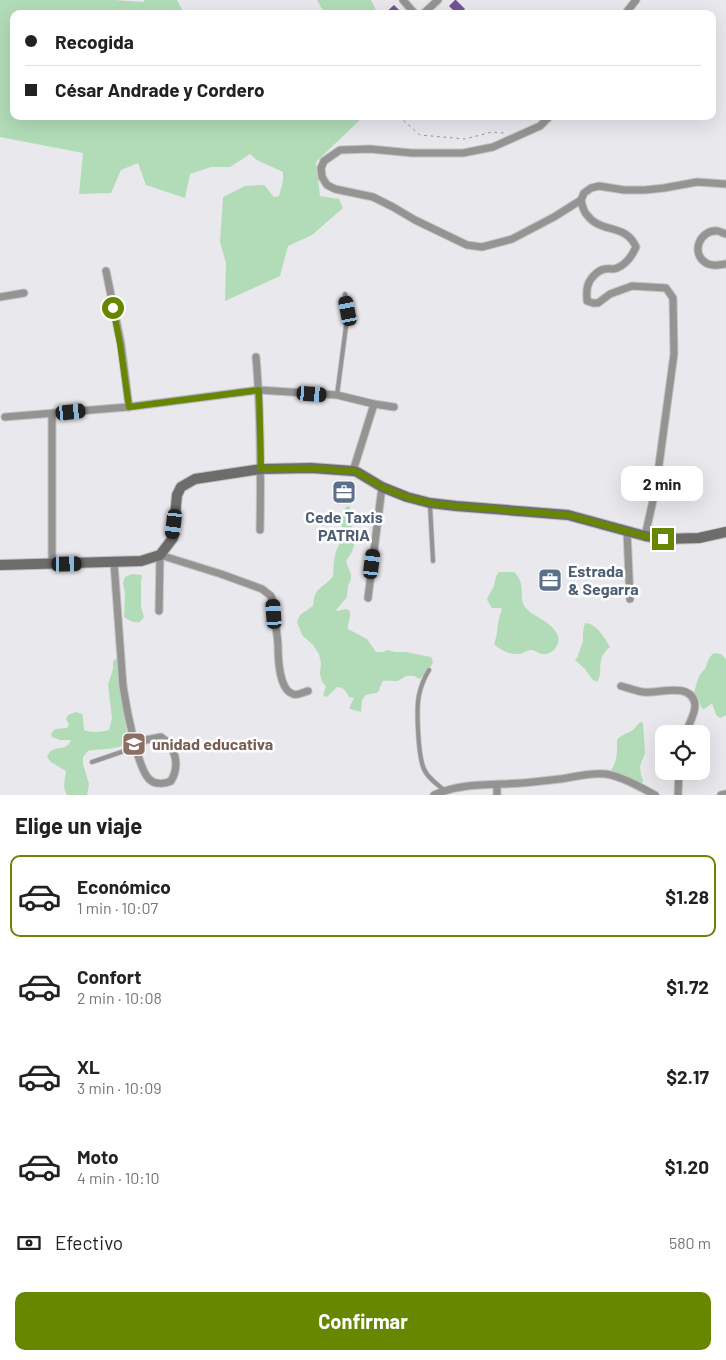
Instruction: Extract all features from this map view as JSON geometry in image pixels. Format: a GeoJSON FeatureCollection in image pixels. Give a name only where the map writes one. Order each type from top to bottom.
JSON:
{"type":"FeatureCollection","features":[{"type":"Feature","properties":{"kind":"street"},"geometry":{"type":"LineString","coordinates":[[402,0],[411,10]]}},
{"type":"Feature","properties":{"kind":"street"},"geometry":{"type":"LineString","coordinates":[[427,10],[438,0]]}},
{"type":"Feature","properties":{"kind":"street"},"geometry":{"type":"LineString","coordinates":[[628,10],[636,0]]}},
{"type":"Feature","properties":{"kind":"street"},"geometry":{"type":"LineString","coordinates":[[546,120],[540,126],[492,147],[463,153],[412,153],[370,149],[340,150],[324,161],[321,168],[322,177],[327,185],[336,189],[373,197],[467,245],[482,247],[512,239],[554,217],[580,200],[584,193],[591,188],[599,186],[624,190],[645,190],[697,182],[726,184]]}},
{"type":"Feature","properties":{"kind":"street"},"geometry":{"type":"LineString","coordinates":[[580,200],[586,215],[597,224],[621,230],[633,241],[636,247],[626,263],[617,268],[598,272],[588,285],[587,301],[598,303],[610,294],[632,286],[666,288],[673,298],[674,354],[656,486],[645,536]]}},
{"type":"Feature","properties":{"kind":"street"},"geometry":{"type":"LineString","coordinates":[[726,234],[718,231],[709,232],[700,240],[698,248],[699,254],[706,263],[726,264]]}},
{"type":"Feature","properties":{"kind":"street"},"geometry":{"type":"LineString","coordinates":[[106,271],[120,344],[129,407]]}},
{"type":"Feature","properties":{"kind":"street"},"geometry":{"type":"LineString","coordinates":[[0,297],[24,293]]}},
{"type":"Feature","properties":{"kind":"street"},"geometry":{"type":"LineString","coordinates":[[256,357],[259,390],[261,469],[260,530]]}},
{"type":"Feature","properties":{"kind":"street"},"geometry":{"type":"LineString","coordinates":[[5,417],[129,407],[259,390],[337,395],[394,407]]}},
{"type":"Feature","properties":{"kind":"street"},"geometry":{"type":"LineString","coordinates":[[353,471],[374,404]]}},
{"type":"Feature","properties":{"kind":"street"},"geometry":{"type":"LineString","coordinates":[[52,414],[52,564]]}},
{"type":"Feature","properties":{"kind":"street"},"geometry":{"type":"LineString","coordinates":[[0,565],[114,563],[141,561],[160,555],[173,538],[177,495],[182,487],[195,478],[261,469],[311,468],[353,471],[382,487],[407,497],[430,503],[568,515],[645,536],[663,539],[699,538],[726,532]]}},
{"type":"Feature","properties":{"kind":"street"},"geometry":{"type":"LineString","coordinates":[[368,598],[382,487]]}},
{"type":"Feature","properties":{"kind":"street"},"geometry":{"type":"LineString","coordinates":[[627,531],[630,599]]}},
{"type":"Feature","properties":{"kind":"street"},"geometry":{"type":"LineString","coordinates":[[159,611],[160,555]]}},
{"type":"Feature","properties":{"kind":"street"},"geometry":{"type":"LineString","coordinates":[[160,555],[262,589],[271,596],[278,645],[278,662],[285,687],[291,694],[296,695],[308,691]]}},
{"type":"Feature","properties":{"kind":"street"},"geometry":{"type":"LineString","coordinates":[[114,563],[123,686],[136,745],[148,778],[153,782],[165,784],[171,781],[177,767],[171,745],[167,740],[161,737],[136,745]]}},
{"type":"Feature","properties":{"kind":"street"},"geometry":{"type":"LineString","coordinates":[[620,686],[643,692],[673,689],[684,691],[692,697],[695,704],[688,725]]}},
{"type":"Feature","properties":{"kind":"street"},"geometry":{"type":"LineString","coordinates":[[434,795],[444,790],[462,786],[550,780],[592,773],[607,774],[625,780],[656,795]]}},
{"type":"Feature","properties":{"kind":"street"},"geometry":{"type":"LineString","coordinates":[[678,795],[679,780]]}},
{"type":"Feature","properties":{"kind":"street"},"geometry":{"type":"LineString","coordinates":[[497,785],[497,795]]}},
{"type":"Feature","properties":{"kind":"street"},"geometry":{"type":"LineString","coordinates":[[721,795],[726,794]]}},
{"type":"Feature","properties":{"kind":"lane"},"geometry":{"type":"LineString","coordinates":[[337,395],[348,311],[345,294]]}},
{"type":"Feature","properties":{"kind":"lane"},"geometry":{"type":"LineString","coordinates":[[430,503],[434,561]]}},
{"type":"Feature","properties":{"kind":"lane"},"geometry":{"type":"LineString","coordinates":[[429,670],[421,684],[418,698],[418,733],[421,760],[424,770],[444,790]]}},
{"type":"Feature","properties":{"kind":"lane"},"geometry":{"type":"LineString","coordinates":[[92,762],[136,745]]}},
{"type":"Feature","properties":{"kind":"path"},"geometry":{"type":"LineString","coordinates":[[403,120],[420,135],[465,139],[492,132],[507,133]]}},
{"type":"Feature","properties":{"kind":"green space"},"geometry":{"type":"Polygon","coordinates":[[[0,0],[113,0],[144,2],[144,0],[177,0],[182,10],[10,10],[10,120],[360,120],[316,162],[320,196],[339,199],[343,208],[312,235],[288,246],[280,276],[225,301],[226,263],[220,242],[223,197],[245,186],[264,185],[274,197],[279,196],[283,172],[257,160],[250,154],[230,167],[211,167],[190,174],[185,198],[146,185],[138,163],[121,170],[111,193],[79,194],[83,153],[0,137],[0,0]]]}},
{"type":"Feature","properties":{"kind":"green space"},"geometry":{"type":"Polygon","coordinates":[[[317,0],[371,0],[376,10],[323,10],[317,0]]]}},
{"type":"Feature","properties":{"kind":"green space"},"geometry":{"type":"Polygon","coordinates":[[[347,506],[350,507],[354,545],[346,561],[351,579],[347,597],[336,610],[346,609],[350,611],[348,629],[367,639],[376,652],[387,650],[406,652],[431,657],[433,662],[420,679],[414,676],[406,676],[397,681],[383,681],[378,692],[366,695],[362,700],[361,712],[349,708],[354,698],[349,697],[341,688],[337,687],[326,697],[323,695],[326,687],[322,682],[320,674],[319,654],[313,645],[302,635],[297,622],[300,615],[313,606],[318,591],[333,576],[334,559],[341,537],[342,517],[347,506]]]}},
{"type":"Feature","properties":{"kind":"green space"},"geometry":{"type":"Polygon","coordinates":[[[499,572],[514,572],[520,581],[525,607],[554,629],[558,641],[556,648],[550,653],[542,654],[532,650],[520,654],[512,654],[494,644],[502,610],[501,608],[492,608],[487,600],[499,572]]]}},
{"type":"Feature","properties":{"kind":"green space"},"geometry":{"type":"Polygon","coordinates":[[[132,574],[142,575],[141,607],[144,617],[140,622],[124,617],[125,593],[123,583],[125,577],[132,574]]]}},
{"type":"Feature","properties":{"kind":"green space"},"geometry":{"type":"Polygon","coordinates":[[[585,623],[593,625],[603,635],[610,647],[602,657],[597,682],[575,660],[583,641],[585,623]]]}},
{"type":"Feature","properties":{"kind":"green space"},"geometry":{"type":"Polygon","coordinates":[[[714,653],[721,654],[726,659],[726,715],[720,718],[716,715],[712,703],[702,709],[694,693],[697,681],[714,653]]]}},
{"type":"Feature","properties":{"kind":"green space"},"geometry":{"type":"Polygon","coordinates":[[[116,659],[118,661],[127,717],[128,742],[119,747],[88,751],[83,757],[83,764],[89,784],[87,795],[67,795],[64,786],[66,771],[51,762],[47,757],[53,750],[66,746],[71,740],[60,740],[52,737],[51,734],[55,729],[67,728],[69,725],[66,719],[68,715],[76,712],[82,714],[84,730],[96,732],[109,730],[112,718],[108,685],[113,669],[113,661],[116,659]]]}},
{"type":"Feature","properties":{"kind":"green space"},"geometry":{"type":"Polygon","coordinates":[[[641,722],[643,723],[645,753],[640,766],[643,780],[642,785],[609,773],[617,753],[617,740],[641,722]]]}},
{"type":"Feature","properties":{"kind":"building"},"geometry":{"type":"Polygon","coordinates":[[[456,0],[465,9],[453,10],[449,6],[456,0]]]}},
{"type":"Feature","properties":{"kind":"building"},"geometry":{"type":"Polygon","coordinates":[[[394,5],[399,10],[388,10],[394,5]]]}},
{"type":"Feature","properties":{"kind":"place","name":"Cede Taxis PATRIA"},"geometry":{"type":"Point","coordinates":[344,492]}},
{"type":"Feature","properties":{"kind":"place","name":"Estrada & Segarra"},"geometry":{"type":"Point","coordinates":[550,580]}},
{"type":"Feature","properties":{"kind":"place","name":"unidad educativa"},"geometry":{"type":"Point","coordinates":[134,744]}},
{"type":"Feature","properties":{"kind":"route"},"geometry":{"type":"LineString","coordinates":[[113,308],[129,407],[259,390],[261,469],[311,468],[353,471],[382,487],[407,497],[430,503],[568,515],[645,536],[663,539]]}}]}
